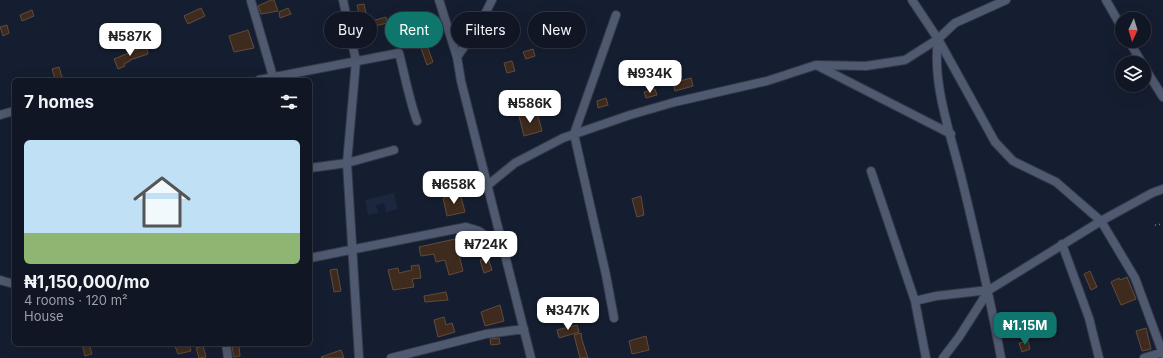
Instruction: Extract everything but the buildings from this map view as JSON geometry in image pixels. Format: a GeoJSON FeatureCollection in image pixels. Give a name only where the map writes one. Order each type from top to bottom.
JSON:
{"type":"FeatureCollection","features":[{"type":"Feature","properties":{"kind":"street"},"geometry":{"type":"LineString","coordinates":[[343,0],[356,61],[347,163],[359,358]]}},
{"type":"Feature","properties":{"kind":"street"},"geometry":{"type":"LineString","coordinates":[[440,0],[457,57],[461,81],[531,358]]}},
{"type":"Feature","properties":{"kind":"street"},"geometry":{"type":"LineString","coordinates":[[457,57],[480,24],[492,0]]}},
{"type":"Feature","properties":{"kind":"street"},"geometry":{"type":"LineString","coordinates":[[912,0],[938,38],[995,142],[1013,161],[1056,182],[1101,221],[1135,278],[1163,353],[1144,358]]}},
{"type":"Feature","properties":{"kind":"street"},"geometry":{"type":"LineString","coordinates":[[488,185],[515,163],[563,138],[638,112],[767,81],[816,65],[866,66],[905,60],[938,38],[955,23],[1006,0]]}},
{"type":"Feature","properties":{"kind":"street"},"geometry":{"type":"LineString","coordinates":[[1106,0],[1115,16]]}},
{"type":"Feature","properties":{"kind":"street"},"geometry":{"type":"LineString","coordinates":[[251,1],[274,78],[398,53],[408,84],[410,102],[417,121]]}},
{"type":"Feature","properties":{"kind":"street"},"geometry":{"type":"LineString","coordinates":[[614,318],[606,275],[574,134],[616,14]]}},
{"type":"Feature","properties":{"kind":"street"},"geometry":{"type":"LineString","coordinates":[[938,38],[936,51],[940,90],[989,290],[1001,358]]}},
{"type":"Feature","properties":{"kind":"street"},"geometry":{"type":"LineString","coordinates":[[816,65],[951,134]]}},
{"type":"Feature","properties":{"kind":"street"},"geometry":{"type":"LineString","coordinates":[[1151,78],[1163,98]]}},
{"type":"Feature","properties":{"kind":"street"},"geometry":{"type":"LineString","coordinates":[[0,115],[12,112]]}},
{"type":"Feature","properties":{"kind":"street"},"geometry":{"type":"LineString","coordinates":[[312,168],[347,163],[394,150]]}},
{"type":"Feature","properties":{"kind":"street"},"geometry":{"type":"LineString","coordinates":[[871,171],[915,301],[926,358]]}},
{"type":"Feature","properties":{"kind":"street"},"geometry":{"type":"LineString","coordinates":[[915,301],[936,296],[989,290],[1101,221],[1152,193],[1163,189]]}},
{"type":"Feature","properties":{"kind":"street"},"geometry":{"type":"LineString","coordinates":[[312,258],[466,227],[480,231],[504,249]]}},
{"type":"Feature","properties":{"kind":"street"},"geometry":{"type":"LineString","coordinates":[[1062,244],[1089,318],[1099,358]]}},
{"type":"Feature","properties":{"kind":"street"},"geometry":{"type":"LineString","coordinates":[[0,280],[12,283]]}},
{"type":"Feature","properties":{"kind":"street"},"geometry":{"type":"LineString","coordinates":[[942,358],[960,337],[989,290]]}},
{"type":"Feature","properties":{"kind":"street"},"geometry":{"type":"LineString","coordinates":[[392,358],[417,354],[486,334],[524,329]]}},
{"type":"Feature","properties":{"kind":"street"},"geometry":{"type":"LineString","coordinates":[[226,346],[228,358]]}},
{"type":"Feature","properties":{"kind":"path"},"geometry":{"type":"LineString","coordinates":[[1155,225],[1163,224]]}},
{"type":"Feature","properties":{"kind":"shaded area"},"geometry":{"type":"Polygon","coordinates":[[[394,193],[398,209],[386,212],[384,203],[376,205],[378,213],[368,215],[365,200],[394,193]]]}}]}
